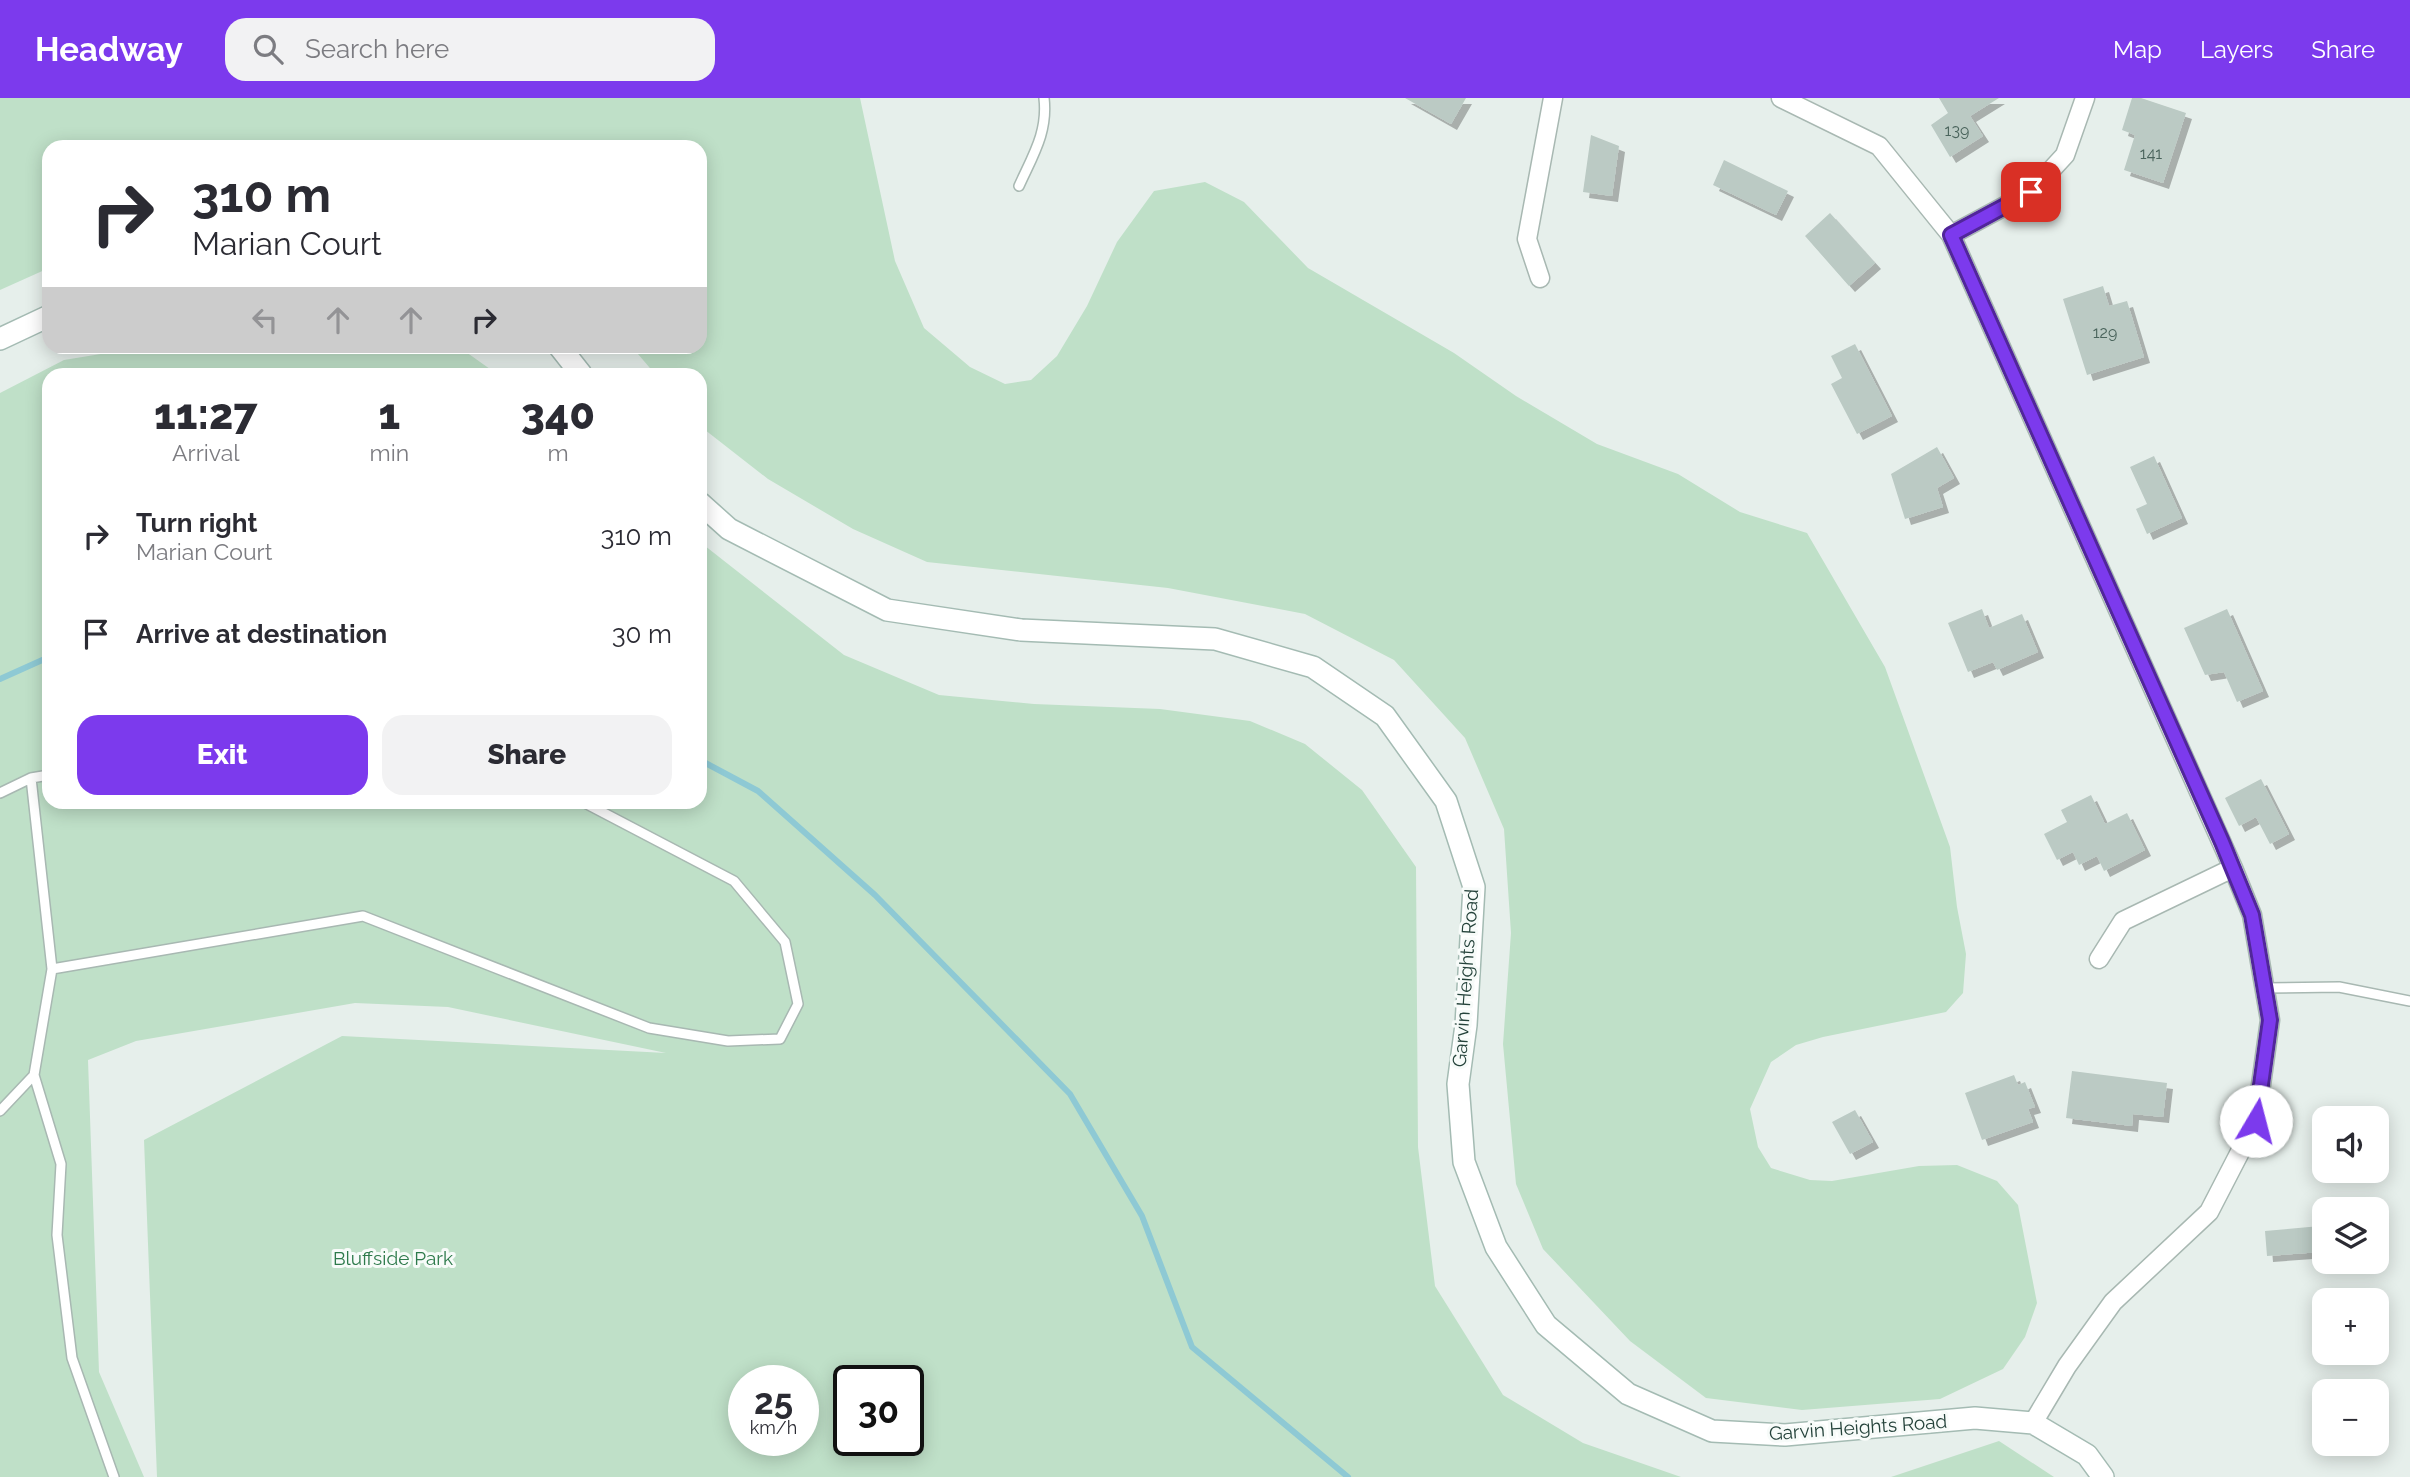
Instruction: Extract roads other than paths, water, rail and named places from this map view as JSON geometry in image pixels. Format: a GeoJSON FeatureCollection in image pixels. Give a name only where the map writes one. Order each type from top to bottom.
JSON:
{"type":"FeatureCollection","features":[{"type":"Feature","properties":{"kind":"main road"},"geometry":{"type":"LineString","coordinates":[[0,339],[42,319]]}},
{"type":"Feature","properties":{"kind":"main road"},"geometry":{"type":"LineString","coordinates":[[565,354],[576,368]]}},
{"type":"Feature","properties":{"kind":"main road","name":"Garvin Heights Road"},"geometry":{"type":"LineString","coordinates":[[707,509],[729,529],[887,610],[1021,630],[1215,639],[1313,667],[1375,709],[1385,716],[1446,801],[1474,887],[1466,1025],[1458,1084],[1464,1162],[1496,1247],[1545,1325],[1629,1394],[1712,1431],[1785,1435],[1975,1418],[2033,1423],[2087,1455],[2104,1477]]}},
{"type":"Feature","properties":{"kind":"street"},"geometry":{"type":"LineString","coordinates":[[1540,278],[1527,239],[1553,98]]}},
{"type":"Feature","properties":{"kind":"street"},"geometry":{"type":"LineString","coordinates":[[1781,98],[1879,146],[1951,235],[2252,915],[2270,1020],[2256,1121],[2209,1212],[2113,1302],[2067,1366],[2033,1423]]}},
{"type":"Feature","properties":{"kind":"street"},"geometry":{"type":"LineString","coordinates":[[1951,235],[2031,192],[2065,155],[2085,98]]}},
{"type":"Feature","properties":{"kind":"street"},"geometry":{"type":"LineString","coordinates":[[2099,959],[2123,921],[2233,868]]}},
{"type":"Feature","properties":{"kind":"lane"},"geometry":{"type":"LineString","coordinates":[[1019,186],[1043,132],[1046,117],[1044,98]]}},
{"type":"Feature","properties":{"kind":"lane"},"geometry":{"type":"LineString","coordinates":[[0,793],[31,778],[42,776]]}},
{"type":"Feature","properties":{"kind":"lane"},"geometry":{"type":"LineString","coordinates":[[31,778],[52,969],[34,1075],[61,1164],[57,1235],[72,1358],[114,1477]]}},
{"type":"Feature","properties":{"kind":"lane"},"geometry":{"type":"LineString","coordinates":[[52,969],[363,916],[649,1028],[729,1041],[780,1039],[798,1004],[785,942],[734,881],[596,809]]}},
{"type":"Feature","properties":{"kind":"lane"},"geometry":{"type":"LineString","coordinates":[[2264,988],[2339,988],[2410,1001]]}},
{"type":"Feature","properties":{"kind":"lane"},"geometry":{"type":"LineString","coordinates":[[0,1111],[34,1075]]}},
{"type":"Feature","properties":{"kind":"waterway"},"geometry":{"type":"LineString","coordinates":[[0,679],[42,660]]}},
{"type":"Feature","properties":{"kind":"waterway"},"geometry":{"type":"LineString","coordinates":[[707,764],[758,791],[875,895],[1070,1094],[1142,1216],[1192,1347],[1348,1477]]}},
{"type":"Feature","properties":{"kind":"park label","name":"Bluffside Park"},"geometry":{"type":"Point","coordinates":[393,1258]}}]}
